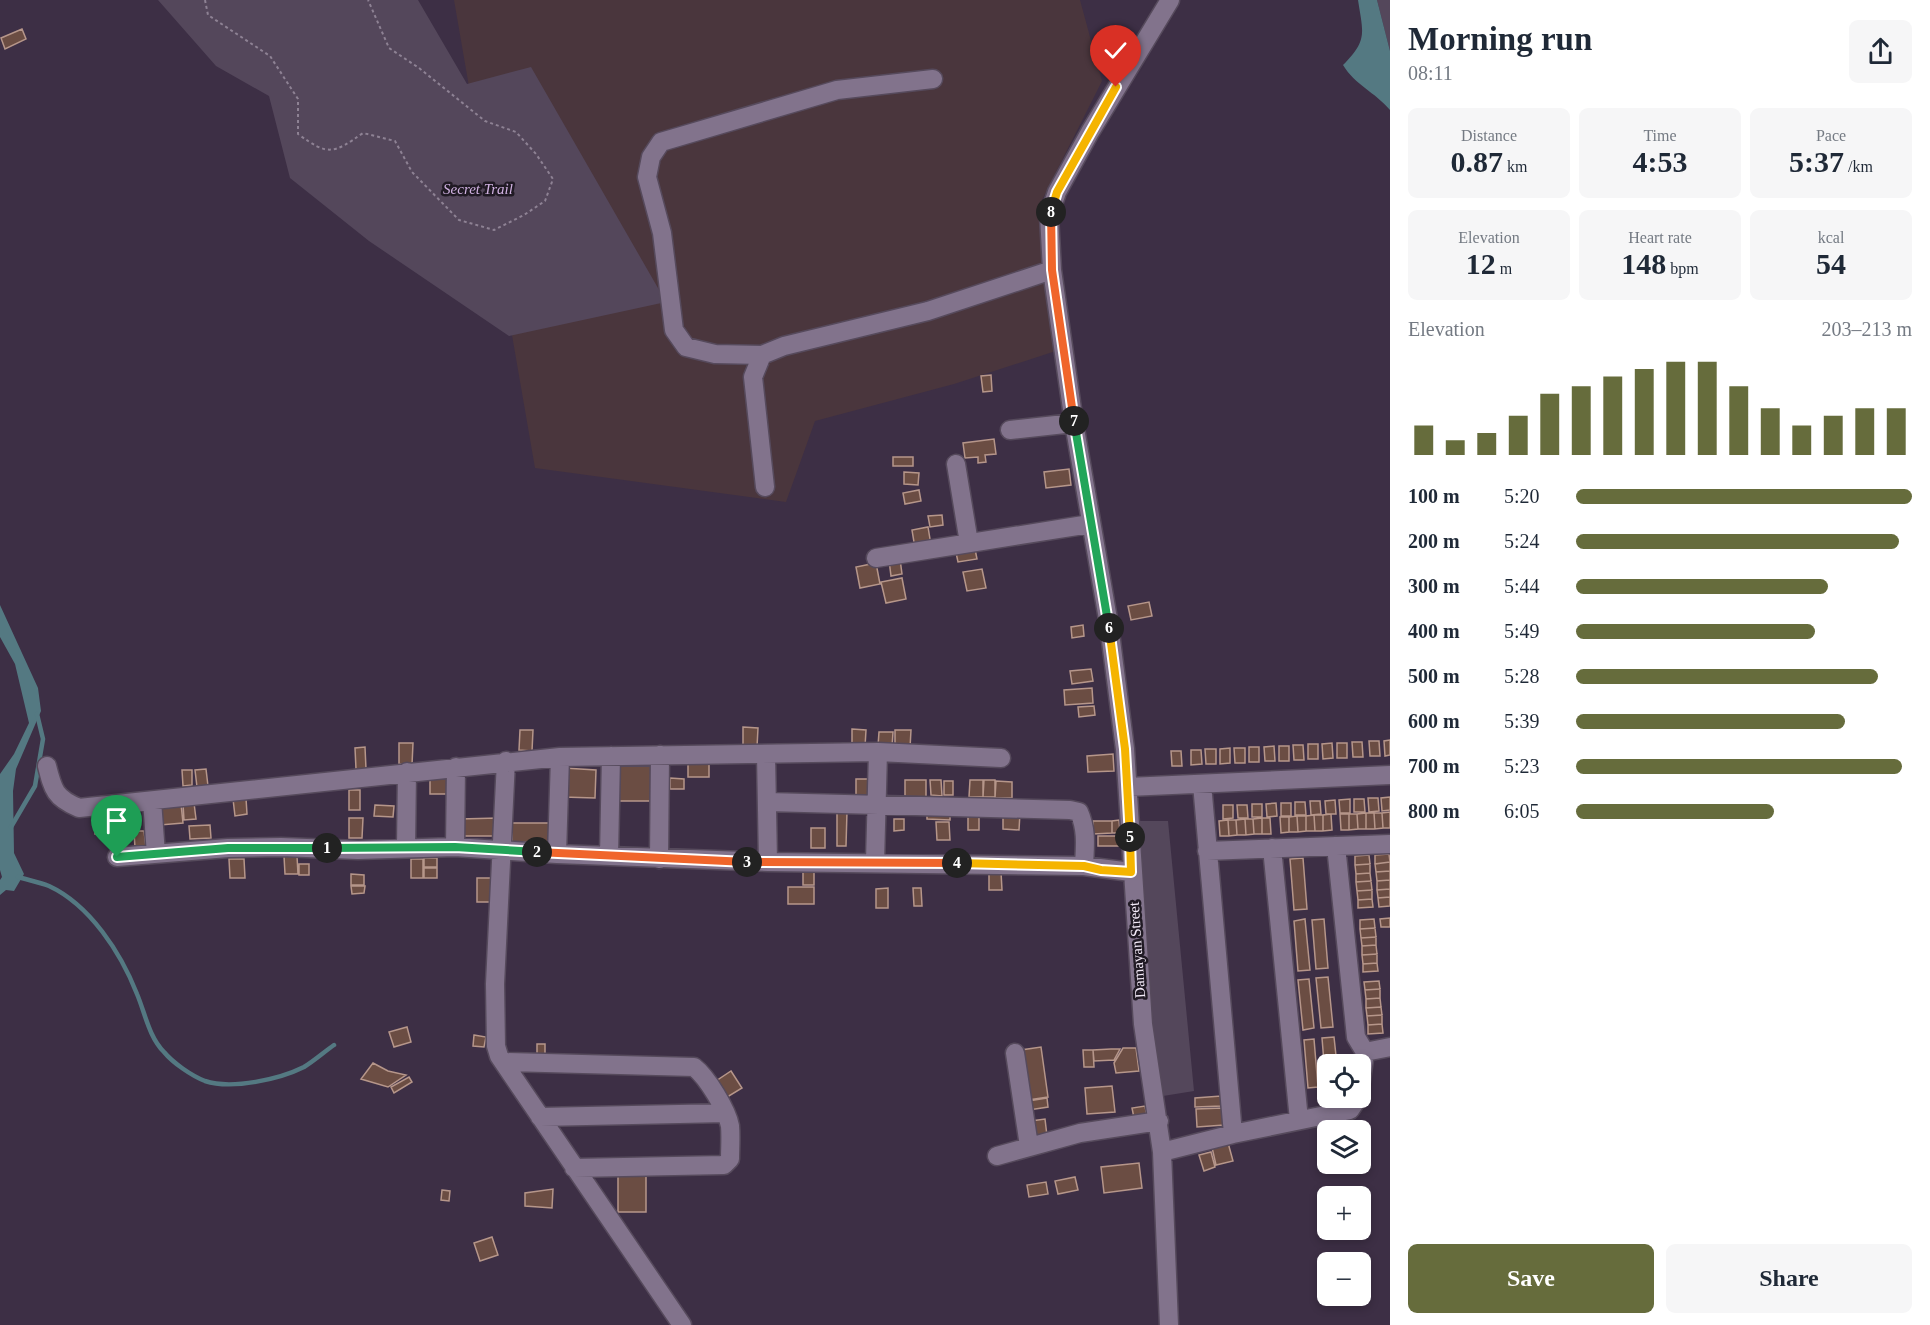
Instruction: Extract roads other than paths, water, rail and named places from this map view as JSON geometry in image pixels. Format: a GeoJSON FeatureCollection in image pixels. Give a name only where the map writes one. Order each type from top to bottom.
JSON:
{"type":"FeatureCollection","features":[{"type":"Feature","properties":{"kind":"street","name":"Damayan Street"},"geometry":{"type":"LineString","coordinates":[[1169,1325],[1162,1152],[1143,1024],[1131,872],[1125,749],[1109,625],[1090,524],[1052,270],[1049,216],[1057,192],[1116,87],[1170,0]]}},
{"type":"Feature","properties":{"kind":"street"},"geometry":{"type":"LineString","coordinates":[[933,79],[837,90],[661,142],[651,157],[646,177],[662,233],[674,330],[686,347],[715,354],[762,355],[784,346],[928,311],[1052,270]]}},
{"type":"Feature","properties":{"kind":"street"},"geometry":{"type":"LineString","coordinates":[[762,355],[753,377],[765,487]]}},
{"type":"Feature","properties":{"kind":"street"},"geometry":{"type":"LineString","coordinates":[[1010,430],[1074,423]]}},
{"type":"Feature","properties":{"kind":"street"},"geometry":{"type":"LineString","coordinates":[[956,464],[969,543]]}},
{"type":"Feature","properties":{"kind":"street"},"geometry":{"type":"LineString","coordinates":[[876,558],[1090,524]]}},
{"type":"Feature","properties":{"kind":"street"},"geometry":{"type":"LineString","coordinates":[[875,862],[878,752]]}},
{"type":"Feature","properties":{"kind":"street"},"geometry":{"type":"LineString","coordinates":[[47,766],[54,791],[65,802],[79,808],[560,757],[878,752],[1001,758]]}},
{"type":"Feature","properties":{"kind":"street"},"geometry":{"type":"LineString","coordinates":[[659,859],[660,755]]}},
{"type":"Feature","properties":{"kind":"street"},"geometry":{"type":"LineString","coordinates":[[766,755],[768,862]]}},
{"type":"Feature","properties":{"kind":"street"},"geometry":{"type":"LineString","coordinates":[[609,856],[610,756]]}},
{"type":"Feature","properties":{"kind":"street"},"geometry":{"type":"LineString","coordinates":[[558,854],[560,757]]}},
{"type":"Feature","properties":{"kind":"street"},"geometry":{"type":"LineString","coordinates":[[506,761],[495,997],[496,1046],[540,1117],[682,1325]]}},
{"type":"Feature","properties":{"kind":"street"},"geometry":{"type":"LineString","coordinates":[[455,847],[456,767]]}},
{"type":"Feature","properties":{"kind":"street"},"geometry":{"type":"LineString","coordinates":[[406,772],[406,847]]}},
{"type":"Feature","properties":{"kind":"street"},"geometry":{"type":"LineString","coordinates":[[1128,787],[1390,775]]}},
{"type":"Feature","properties":{"kind":"street"},"geometry":{"type":"LineString","coordinates":[[1202,784],[1233,1134]]}},
{"type":"Feature","properties":{"kind":"street"},"geometry":{"type":"LineString","coordinates":[[152,801],[156,854]]}},
{"type":"Feature","properties":{"kind":"street"},"geometry":{"type":"LineString","coordinates":[[767,802],[1079,812],[1086,832],[1084,866]]}},
{"type":"Feature","properties":{"kind":"street"},"geometry":{"type":"LineString","coordinates":[[1208,851],[1390,844]]}},
{"type":"Feature","properties":{"kind":"street"},"geometry":{"type":"LineString","coordinates":[[1336,846],[1356,1036],[1365,1052],[1390,1047]]}},
{"type":"Feature","properties":{"kind":"street"},"geometry":{"type":"LineString","coordinates":[[117,857],[281,847],[358,850],[455,847],[659,859],[1084,866],[1101,870],[1131,872]]}},
{"type":"Feature","properties":{"kind":"street"},"geometry":{"type":"LineString","coordinates":[[1272,848],[1299,1120]]}},
{"type":"Feature","properties":{"kind":"street"},"geometry":{"type":"LineString","coordinates":[[1014,1053],[1029,1146]]}},
{"type":"Feature","properties":{"kind":"street"},"geometry":{"type":"LineString","coordinates":[[504,1062],[694,1067],[701,1073],[730,1125],[730,1159],[724,1165],[574,1168]]}},
{"type":"Feature","properties":{"kind":"street"},"geometry":{"type":"LineString","coordinates":[[1162,1152],[1351,1108]]}},
{"type":"Feature","properties":{"kind":"street"},"geometry":{"type":"LineString","coordinates":[[540,1117],[724,1113]]}},
{"type":"Feature","properties":{"kind":"street"},"geometry":{"type":"LineString","coordinates":[[997,1156],[1104,1128],[1159,1121]]}},
{"type":"Feature","properties":{"kind":"waterway"},"geometry":{"type":"LineString","coordinates":[[11,827],[35,786],[43,739],[37,714]]}},
{"type":"Feature","properties":{"kind":"waterway"},"geometry":{"type":"LineString","coordinates":[[18,877],[49,886],[64,894],[91,918],[113,947],[130,978],[151,1032],[159,1046],[172,1060],[194,1076],[216,1083],[256,1082],[282,1076],[304,1067],[334,1045]]}},
{"type":"Feature","properties":{"kind":"park label","name":"Secret Trail"},"geometry":{"type":"Point","coordinates":[478,189]}}]}
